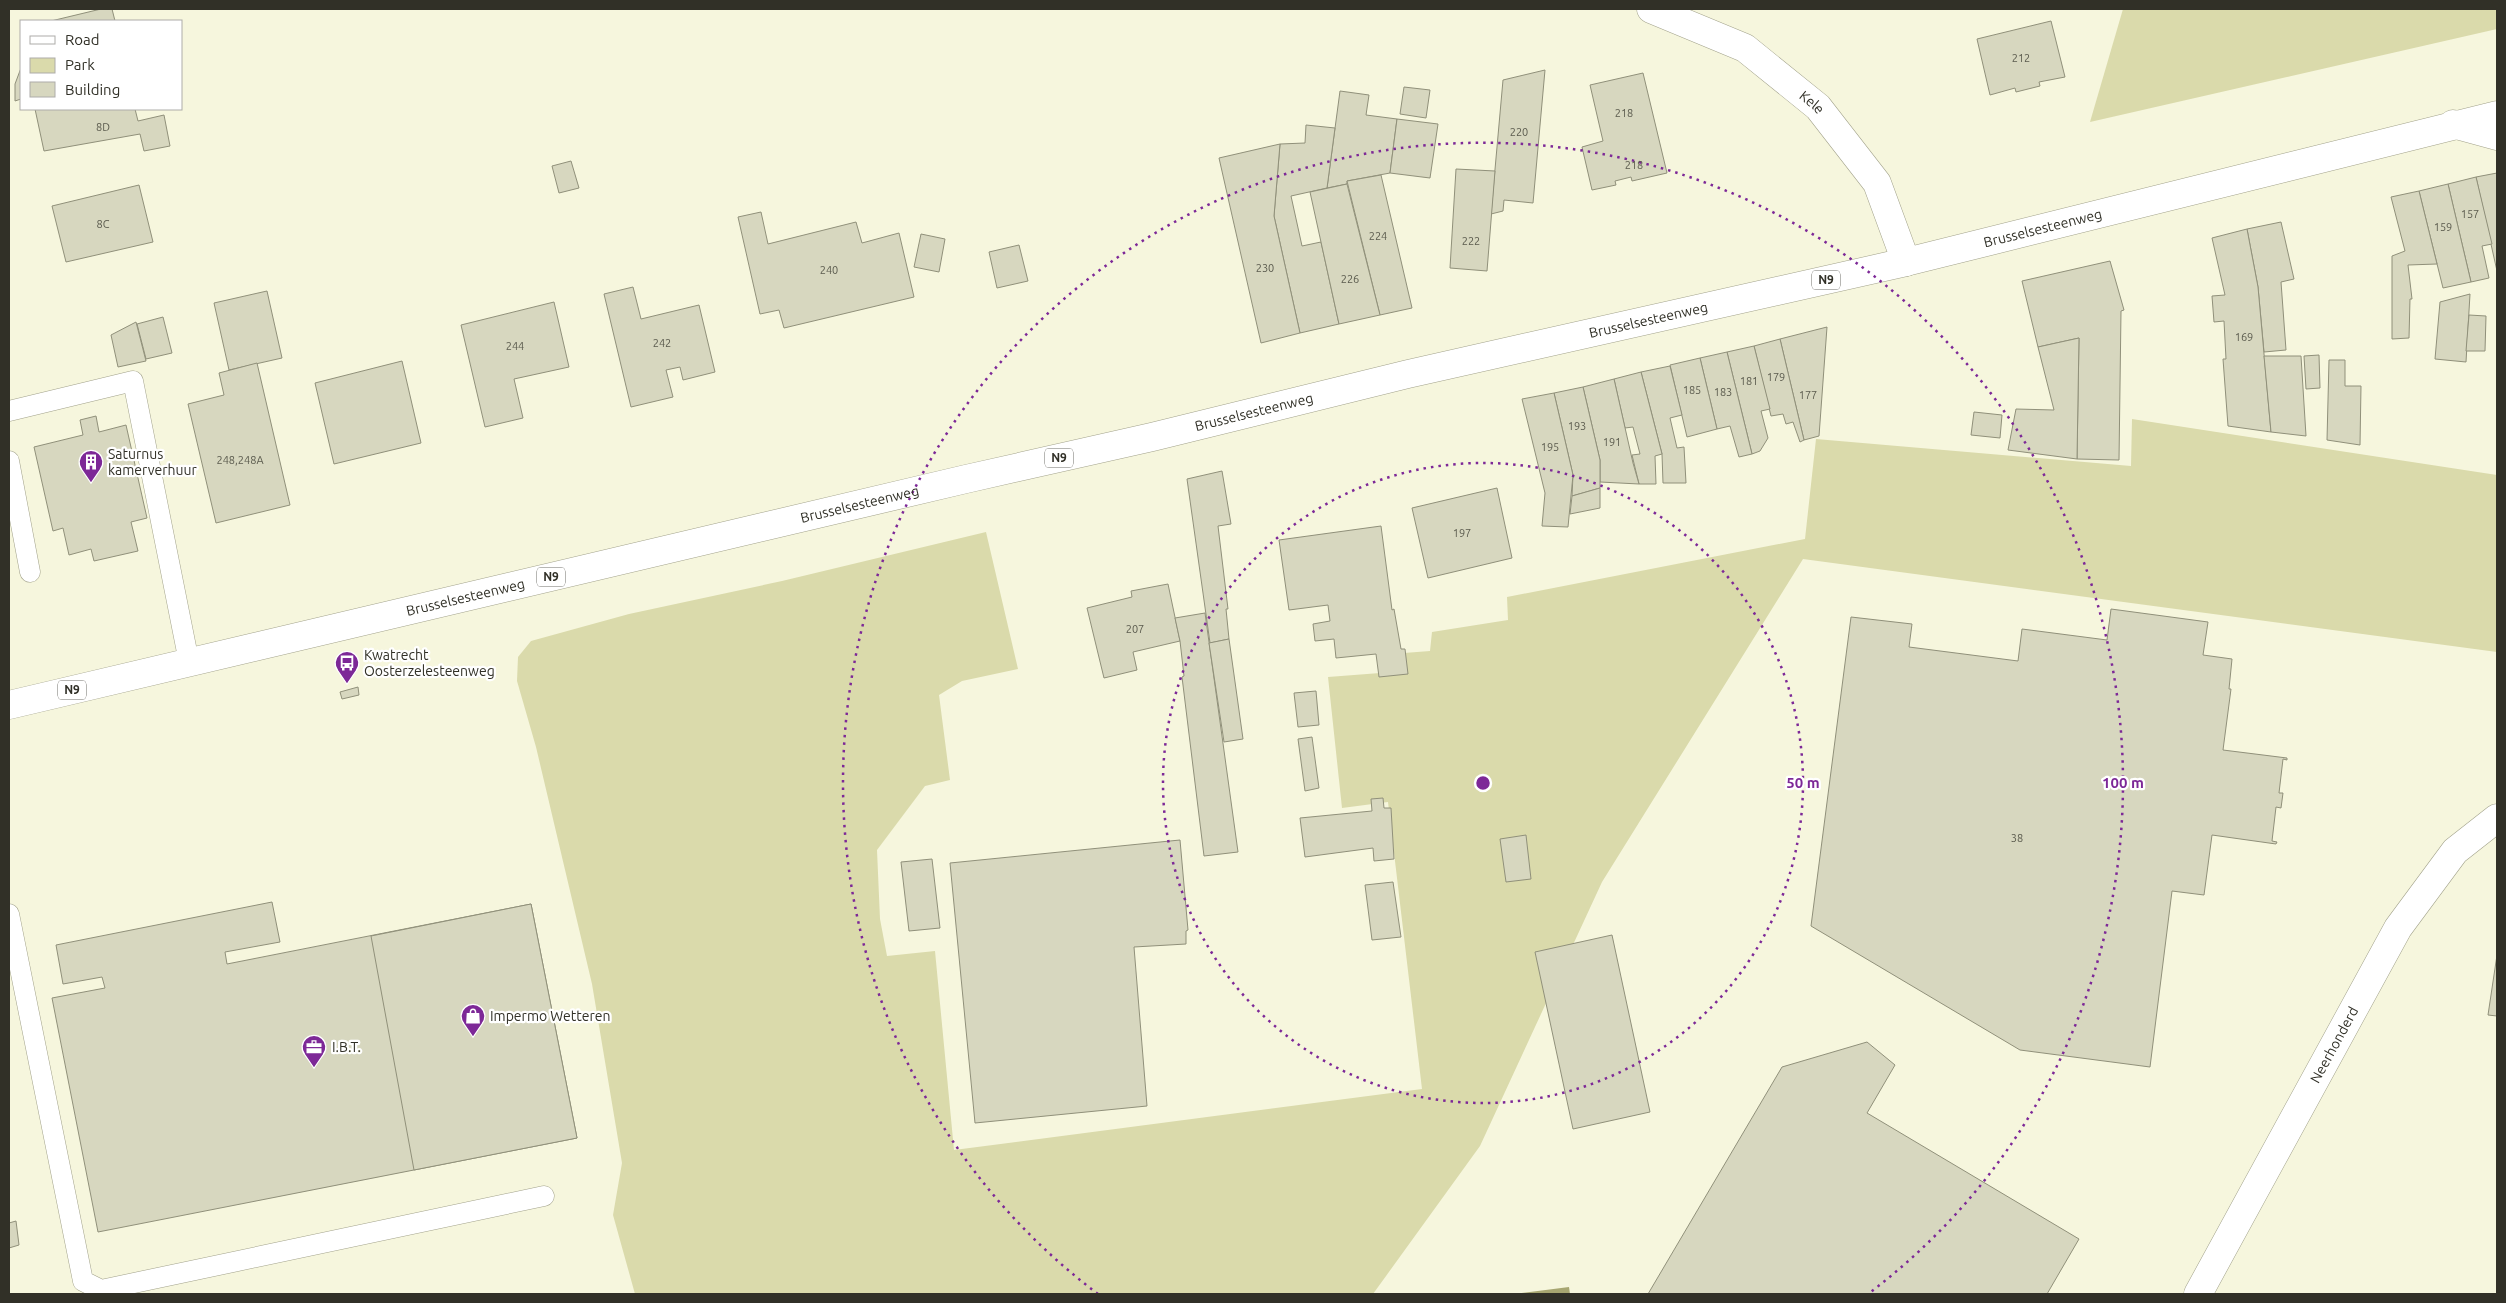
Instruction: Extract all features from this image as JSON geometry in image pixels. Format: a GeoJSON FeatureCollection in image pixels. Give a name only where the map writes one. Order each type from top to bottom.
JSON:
{"type":"FeatureCollection","features":[{"type":"Feature","properties":{"kind":"main road","name":"Kele"},"geometry":{"type":"LineString","coordinates":[[1650,9],[1745,48],[1818,107],[1877,182],[1906,262]]}},
{"type":"Feature","properties":{"kind":"main road","name":"Brusselsesteenweg"},"geometry":{"type":"LineString","coordinates":[[11,702],[190,662],[1152,437],[1408,374],[1906,262],[2453,124],[2497,115]]}},
{"type":"Feature","properties":{"kind":"main road"},"geometry":{"type":"LineString","coordinates":[[2453,124],[2497,136]]}},
{"type":"Feature","properties":{"kind":"main road","name":"Neerhonderd"},"geometry":{"type":"LineString","coordinates":[[2198,1294],[2398,928],[2455,851],[2497,818]]}},
{"type":"Feature","properties":{"kind":"lane"},"geometry":{"type":"LineString","coordinates":[[9,411],[132,381],[190,662]]}},
{"type":"Feature","properties":{"kind":"lane"},"geometry":{"type":"LineString","coordinates":[[9,461],[30,572]]}},
{"type":"Feature","properties":{"kind":"lane"},"geometry":{"type":"LineString","coordinates":[[9,914],[83,1281],[101,1290],[544,1196]]}},
{"type":"Feature","properties":{"kind":"green space"},"geometry":{"type":"Polygon","coordinates":[[[2123,9],[2497,9],[2497,29],[2090,122],[2123,9]]]}},
{"type":"Feature","properties":{"kind":"green space"},"geometry":{"type":"Polygon","coordinates":[[[2132,419],[2497,475],[2497,652],[1803,559],[1602,882],[1480,1146],[1373,1294],[635,1294],[613,1215],[622,1163],[592,984],[536,747],[517,681],[518,657],[531,641],[629,614],[782,581],[986,532],[1018,669],[962,681],[939,695],[950,780],[925,786],[877,850],[880,919],[887,956],[935,951],[954,1150],[1422,1089],[1388,802],[1342,808],[1328,677],[1393,672],[1391,654],[1430,651],[1432,632],[1508,620],[1507,597],[1805,539],[1816,439],[2131,466],[2132,419]]]}},
{"type":"Feature","properties":{"kind":"shaded area"},"geometry":{"type":"Polygon","coordinates":[[[1569,1287],[1570,1294],[1513,1294],[1569,1287]]]}},
{"type":"Feature","properties":{"kind":"building"},"geometry":{"type":"Polygon","coordinates":[[[101,9],[112,9],[115,20],[55,20],[101,9]]]}},
{"type":"Feature","properties":{"kind":"building"},"geometry":{"type":"Polygon","coordinates":[[[2051,21],[2065,77],[2039,82],[2040,86],[2016,92],[2015,88],[1990,95],[1977,39],[2051,21]]]}},
{"type":"Feature","properties":{"kind":"building"},"geometry":{"type":"Polygon","coordinates":[[[1545,70],[1533,203],[1504,200],[1503,211],[1491,214],[1503,80],[1545,70]]]}},
{"type":"Feature","properties":{"kind":"building"},"geometry":{"type":"Polygon","coordinates":[[[20,71],[20,99],[15,101],[15,84],[20,71]]]}},
{"type":"Feature","properties":{"kind":"building"},"geometry":{"type":"Polygon","coordinates":[[[1643,73],[1667,173],[1632,181],[1631,177],[1615,181],[1616,185],[1592,190],[1582,147],[1603,141],[1590,85],[1643,73]]]}},
{"type":"Feature","properties":{"kind":"building"},"geometry":{"type":"Polygon","coordinates":[[[1404,87],[1430,90],[1426,118],[1400,114],[1404,87]]]}},
{"type":"Feature","properties":{"kind":"building"},"geometry":{"type":"Polygon","coordinates":[[[1340,91],[1369,95],[1366,115],[1397,119],[1390,173],[1347,181],[1347,184],[1327,188],[1340,91]]]}},
{"type":"Feature","properties":{"kind":"building"},"geometry":{"type":"Polygon","coordinates":[[[35,110],[135,110],[138,121],[164,115],[170,146],[144,151],[140,134],[44,151],[35,110]]]}},
{"type":"Feature","properties":{"kind":"building"},"geometry":{"type":"Polygon","coordinates":[[[1397,119],[1438,124],[1430,178],[1390,173],[1397,119]]]}},
{"type":"Feature","properties":{"kind":"building"},"geometry":{"type":"Polygon","coordinates":[[[1306,125],[1335,128],[1327,188],[1291,196],[1302,246],[1321,242],[1339,324],[1300,333],[1274,216],[1280,144],[1305,143],[1306,125]]]}},
{"type":"Feature","properties":{"kind":"building"},"geometry":{"type":"Polygon","coordinates":[[[1280,144],[1274,216],[1300,333],[1261,343],[1219,158],[1280,144]]]}},
{"type":"Feature","properties":{"kind":"building"},"geometry":{"type":"Polygon","coordinates":[[[571,161],[579,188],[559,193],[552,166],[571,161]]]}},
{"type":"Feature","properties":{"kind":"building"},"geometry":{"type":"Polygon","coordinates":[[[1456,169],[1495,171],[1487,271],[1450,268],[1456,169]]]}},
{"type":"Feature","properties":{"kind":"building"},"geometry":{"type":"Polygon","coordinates":[[[2497,173],[2497,271],[2476,177],[2497,173]]]}},
{"type":"Feature","properties":{"kind":"building"},"geometry":{"type":"Polygon","coordinates":[[[1381,175],[1412,308],[1380,315],[1347,181],[1381,175]]]}},
{"type":"Feature","properties":{"kind":"building"},"geometry":{"type":"Polygon","coordinates":[[[2476,177],[2492,244],[2482,246],[2489,278],[2471,282],[2448,184],[2476,177]]]}},
{"type":"Feature","properties":{"kind":"building"},"geometry":{"type":"Polygon","coordinates":[[[1347,184],[1380,315],[1339,324],[1310,192],[1347,184]]]}},
{"type":"Feature","properties":{"kind":"building"},"geometry":{"type":"Polygon","coordinates":[[[2448,184],[2471,282],[2443,288],[2419,191],[2448,184]]]}},
{"type":"Feature","properties":{"kind":"building"},"geometry":{"type":"Polygon","coordinates":[[[139,185],[153,242],[66,262],[52,206],[139,185]]]}},
{"type":"Feature","properties":{"kind":"building"},"geometry":{"type":"Polygon","coordinates":[[[2419,191],[2437,264],[2408,265],[2412,299],[2410,299],[2409,338],[2392,339],[2392,256],[2405,251],[2391,197],[2419,191]]]}},
{"type":"Feature","properties":{"kind":"building"},"geometry":{"type":"Polygon","coordinates":[[[761,212],[768,244],[856,222],[862,243],[899,233],[914,297],[784,328],[779,310],[760,314],[738,217],[761,212]]]}},
{"type":"Feature","properties":{"kind":"building"},"geometry":{"type":"Polygon","coordinates":[[[2281,222],[2294,279],[2281,282],[2286,350],[2264,352],[2258,287],[2247,229],[2281,222]]]}},
{"type":"Feature","properties":{"kind":"building"},"geometry":{"type":"Polygon","coordinates":[[[2247,229],[2258,287],[2271,432],[2228,426],[2223,359],[2226,359],[2224,321],[2214,322],[2212,296],[2225,295],[2212,238],[2247,229]]]}},
{"type":"Feature","properties":{"kind":"building"},"geometry":{"type":"Polygon","coordinates":[[[921,234],[945,239],[939,272],[914,267],[921,234]]]}},
{"type":"Feature","properties":{"kind":"building"},"geometry":{"type":"Polygon","coordinates":[[[1019,245],[1028,281],[997,288],[989,252],[1019,245]]]}},
{"type":"Feature","properties":{"kind":"building"},"geometry":{"type":"Polygon","coordinates":[[[2110,261],[2124,310],[2121,311],[2119,460],[2077,459],[2079,338],[2038,347],[2022,281],[2110,261]]]}},
{"type":"Feature","properties":{"kind":"building"},"geometry":{"type":"Polygon","coordinates":[[[633,287],[641,319],[699,305],[715,372],[683,380],[680,367],[666,370],[673,397],[631,407],[604,294],[633,287]]]}},
{"type":"Feature","properties":{"kind":"building"},"geometry":{"type":"Polygon","coordinates":[[[267,291],[282,358],[229,370],[214,303],[267,291]]]}},
{"type":"Feature","properties":{"kind":"building"},"geometry":{"type":"Polygon","coordinates":[[[2470,294],[2466,362],[2435,359],[2440,302],[2470,294]]]}},
{"type":"Feature","properties":{"kind":"building"},"geometry":{"type":"Polygon","coordinates":[[[554,302],[569,367],[514,379],[523,418],[485,427],[461,325],[554,302]]]}},
{"type":"Feature","properties":{"kind":"building"},"geometry":{"type":"Polygon","coordinates":[[[2469,315],[2486,316],[2485,351],[2466,351],[2469,315]]]}},
{"type":"Feature","properties":{"kind":"building"},"geometry":{"type":"Polygon","coordinates":[[[163,317],[172,353],[146,359],[137,324],[163,317]]]}},
{"type":"Feature","properties":{"kind":"building"},"geometry":{"type":"Polygon","coordinates":[[[136,322],[146,361],[118,367],[111,335],[136,322]]]}},
{"type":"Feature","properties":{"kind":"building"},"geometry":{"type":"Polygon","coordinates":[[[1827,327],[1819,436],[1804,440],[1780,339],[1827,327]]]}},
{"type":"Feature","properties":{"kind":"building"},"geometry":{"type":"Polygon","coordinates":[[[2079,338],[2077,459],[2008,450],[2016,409],[2054,410],[2038,347],[2079,338]]]}},
{"type":"Feature","properties":{"kind":"building"},"geometry":{"type":"Polygon","coordinates":[[[1780,339],[1804,440],[1800,442],[1793,422],[1786,424],[1783,414],[1771,416],[1754,346],[1780,339]]]}},
{"type":"Feature","properties":{"kind":"building"},"geometry":{"type":"Polygon","coordinates":[[[1754,346],[1770,409],[1761,411],[1768,438],[1760,451],[1752,454],[1727,352],[1754,346]]]}},
{"type":"Feature","properties":{"kind":"building"},"geometry":{"type":"Polygon","coordinates":[[[1727,352],[1752,454],[1739,457],[1730,426],[1717,429],[1700,358],[1727,352]]]}},
{"type":"Feature","properties":{"kind":"building"},"geometry":{"type":"Polygon","coordinates":[[[2319,355],[2320,388],[2306,389],[2304,356],[2319,355]]]}},
{"type":"Feature","properties":{"kind":"building"},"geometry":{"type":"Polygon","coordinates":[[[2264,356],[2301,356],[2306,436],[2271,432],[2264,356]]]}},
{"type":"Feature","properties":{"kind":"building"},"geometry":{"type":"Polygon","coordinates":[[[1700,358],[1717,429],[1687,437],[1670,365],[1700,358]]]}},
{"type":"Feature","properties":{"kind":"building"},"geometry":{"type":"Polygon","coordinates":[[[2329,360],[2345,360],[2345,386],[2361,386],[2360,445],[2327,440],[2329,360]]]}},
{"type":"Feature","properties":{"kind":"building"},"geometry":{"type":"Polygon","coordinates":[[[402,361],[421,443],[334,464],[315,383],[402,361]]]}},
{"type":"Feature","properties":{"kind":"building"},"geometry":{"type":"Polygon","coordinates":[[[257,363],[290,505],[216,523],[188,404],[224,395],[219,373],[257,363]]]}},
{"type":"Feature","properties":{"kind":"building"},"geometry":{"type":"Polygon","coordinates":[[[1670,366],[1682,415],[1670,418],[1677,448],[1684,447],[1686,483],[1663,483],[1662,454],[1641,372],[1670,366]]]}},
{"type":"Feature","properties":{"kind":"building"},"geometry":{"type":"Polygon","coordinates":[[[1641,372],[1662,454],[1655,456],[1656,484],[1639,484],[1632,455],[1640,454],[1633,427],[1625,428],[1614,379],[1641,372]]]}},
{"type":"Feature","properties":{"kind":"building"},"geometry":{"type":"Polygon","coordinates":[[[1614,379],[1639,484],[1600,482],[1600,460],[1583,387],[1614,379]]]}},
{"type":"Feature","properties":{"kind":"building"},"geometry":{"type":"Polygon","coordinates":[[[1583,387],[1600,460],[1600,488],[1572,496],[1573,475],[1554,393],[1583,387]]]}},
{"type":"Feature","properties":{"kind":"building"},"geometry":{"type":"Polygon","coordinates":[[[1554,393],[1573,475],[1568,527],[1542,526],[1545,493],[1522,399],[1554,393]]]}},
{"type":"Feature","properties":{"kind":"building"},"geometry":{"type":"Polygon","coordinates":[[[1974,412],[2002,415],[2000,438],[1971,435],[1974,412]]]}},
{"type":"Feature","properties":{"kind":"building","name":"Saturnus kamerverhuur"},"geometry":{"type":"Polygon","coordinates":[[[96,416],[99,432],[126,425],[147,518],[131,522],[138,551],[94,561],[91,549],[69,555],[63,528],[53,531],[34,447],[83,435],[80,420],[96,416]]]}},
{"type":"Feature","properties":{"kind":"building"},"geometry":{"type":"Polygon","coordinates":[[[1222,471],[1231,524],[1218,526],[1228,609],[1226,609],[1229,639],[1210,643],[1187,479],[1222,471]]]}},
{"type":"Feature","properties":{"kind":"building"},"geometry":{"type":"Polygon","coordinates":[[[1497,488],[1512,558],[1428,578],[1412,508],[1497,488]]]}},
{"type":"Feature","properties":{"kind":"building"},"geometry":{"type":"Polygon","coordinates":[[[1600,488],[1600,508],[1570,514],[1572,496],[1600,488]]]}},
{"type":"Feature","properties":{"kind":"building"},"geometry":{"type":"Polygon","coordinates":[[[1381,526],[1392,610],[1394,609],[1401,649],[1405,649],[1408,674],[1379,677],[1376,654],[1336,658],[1334,639],[1315,641],[1313,624],[1330,621],[1328,605],[1289,610],[1279,540],[1381,526]]]}},
{"type":"Feature","properties":{"kind":"building"},"geometry":{"type":"Polygon","coordinates":[[[1168,584],[1180,641],[1133,652],[1137,670],[1104,678],[1087,608],[1132,597],[1131,591],[1168,584]]]}},
{"type":"Feature","properties":{"kind":"building"},"geometry":{"type":"Polygon","coordinates":[[[2111,609],[2208,622],[2203,655],[2232,659],[2229,689],[2231,689],[2223,750],[2287,758],[2287,760],[2283,759],[2279,793],[2283,793],[2281,808],[2276,807],[2272,841],[2277,842],[2276,844],[2212,835],[2204,895],[2172,891],[2150,1067],[2020,1050],[1811,926],[1851,617],[1912,624],[1909,647],[2018,661],[2022,629],[2107,640],[2111,609]]]}},
{"type":"Feature","properties":{"kind":"building"},"geometry":{"type":"Polygon","coordinates":[[[1205,613],[1238,852],[1204,856],[1182,677],[1184,676],[1180,641],[1175,618],[1205,613]]]}},
{"type":"Feature","properties":{"kind":"building"},"geometry":{"type":"Polygon","coordinates":[[[1229,639],[1243,739],[1224,742],[1209,643],[1229,639]]]}},
{"type":"Feature","properties":{"kind":"building"},"geometry":{"type":"Polygon","coordinates":[[[358,687],[359,695],[342,699],[340,692],[358,687]]]}},
{"type":"Feature","properties":{"kind":"building"},"geometry":{"type":"Polygon","coordinates":[[[1316,691],[1319,725],[1298,727],[1294,693],[1316,691]]]}},
{"type":"Feature","properties":{"kind":"building"},"geometry":{"type":"Polygon","coordinates":[[[1312,737],[1319,788],[1305,791],[1298,739],[1312,737]]]}},
{"type":"Feature","properties":{"kind":"building"},"geometry":{"type":"Polygon","coordinates":[[[1383,798],[1384,808],[1391,808],[1394,859],[1374,861],[1373,848],[1305,857],[1300,818],[1372,811],[1371,799],[1383,798]]]}},
{"type":"Feature","properties":{"kind":"building"},"geometry":{"type":"Polygon","coordinates":[[[1526,835],[1531,879],[1506,882],[1500,839],[1526,835]]]}},
{"type":"Feature","properties":{"kind":"building"},"geometry":{"type":"Polygon","coordinates":[[[1180,840],[1188,930],[1186,931],[1186,944],[1134,947],[1147,1106],[975,1123],[950,863],[1180,840]]]}},
{"type":"Feature","properties":{"kind":"building"},"geometry":{"type":"Polygon","coordinates":[[[932,859],[940,928],[909,931],[901,862],[932,859]]]}},
{"type":"Feature","properties":{"kind":"building"},"geometry":{"type":"Polygon","coordinates":[[[1393,882],[1401,937],[1372,940],[1365,885],[1393,882]]]}},
{"type":"Feature","properties":{"kind":"building","name":"I.B.T."},"geometry":{"type":"Polygon","coordinates":[[[272,902],[280,942],[225,952],[227,964],[531,904],[577,1138],[98,1232],[52,998],[105,988],[102,977],[63,984],[56,945],[272,902]]]}},
{"type":"Feature","properties":{"kind":"building","name":"Impermo Wetteren"},"geometry":{"type":"Polygon","coordinates":[[[531,904],[577,1138],[414,1170],[371,936],[531,904]]]}},
{"type":"Feature","properties":{"kind":"building"},"geometry":{"type":"Polygon","coordinates":[[[1612,935],[1650,1112],[1573,1129],[1535,952],[1612,935]]]}},
{"type":"Feature","properties":{"kind":"building"},"geometry":{"type":"Polygon","coordinates":[[[2497,955],[2497,1016],[2488,1015],[2497,955]]]}},
{"type":"Feature","properties":{"kind":"building"},"geometry":{"type":"Polygon","coordinates":[[[1867,1042],[1895,1065],[1867,1113],[2079,1239],[2047,1294],[1648,1294],[1782,1067],[1867,1042]]]}},
{"type":"Feature","properties":{"kind":"building"},"geometry":{"type":"Polygon","coordinates":[[[16,1221],[19,1245],[9,1248],[9,1223],[16,1221]]]}},
{"type":"Feature","properties":{"kind":"place","name":"Saturnus kamerverhuur"},"geometry":{"type":"Point","coordinates":[91,483]}},
{"type":"Feature","properties":{"kind":"place","name":"Kwatrecht Oosterzelesteenweg"},"geometry":{"type":"Point","coordinates":[347,684]}},
{"type":"Feature","properties":{"kind":"place","name":"Impermo Wetteren"},"geometry":{"type":"Point","coordinates":[473,1037]}},
{"type":"Feature","properties":{"kind":"place","name":"I.B.T."},"geometry":{"type":"Point","coordinates":[314,1068]}}]}
